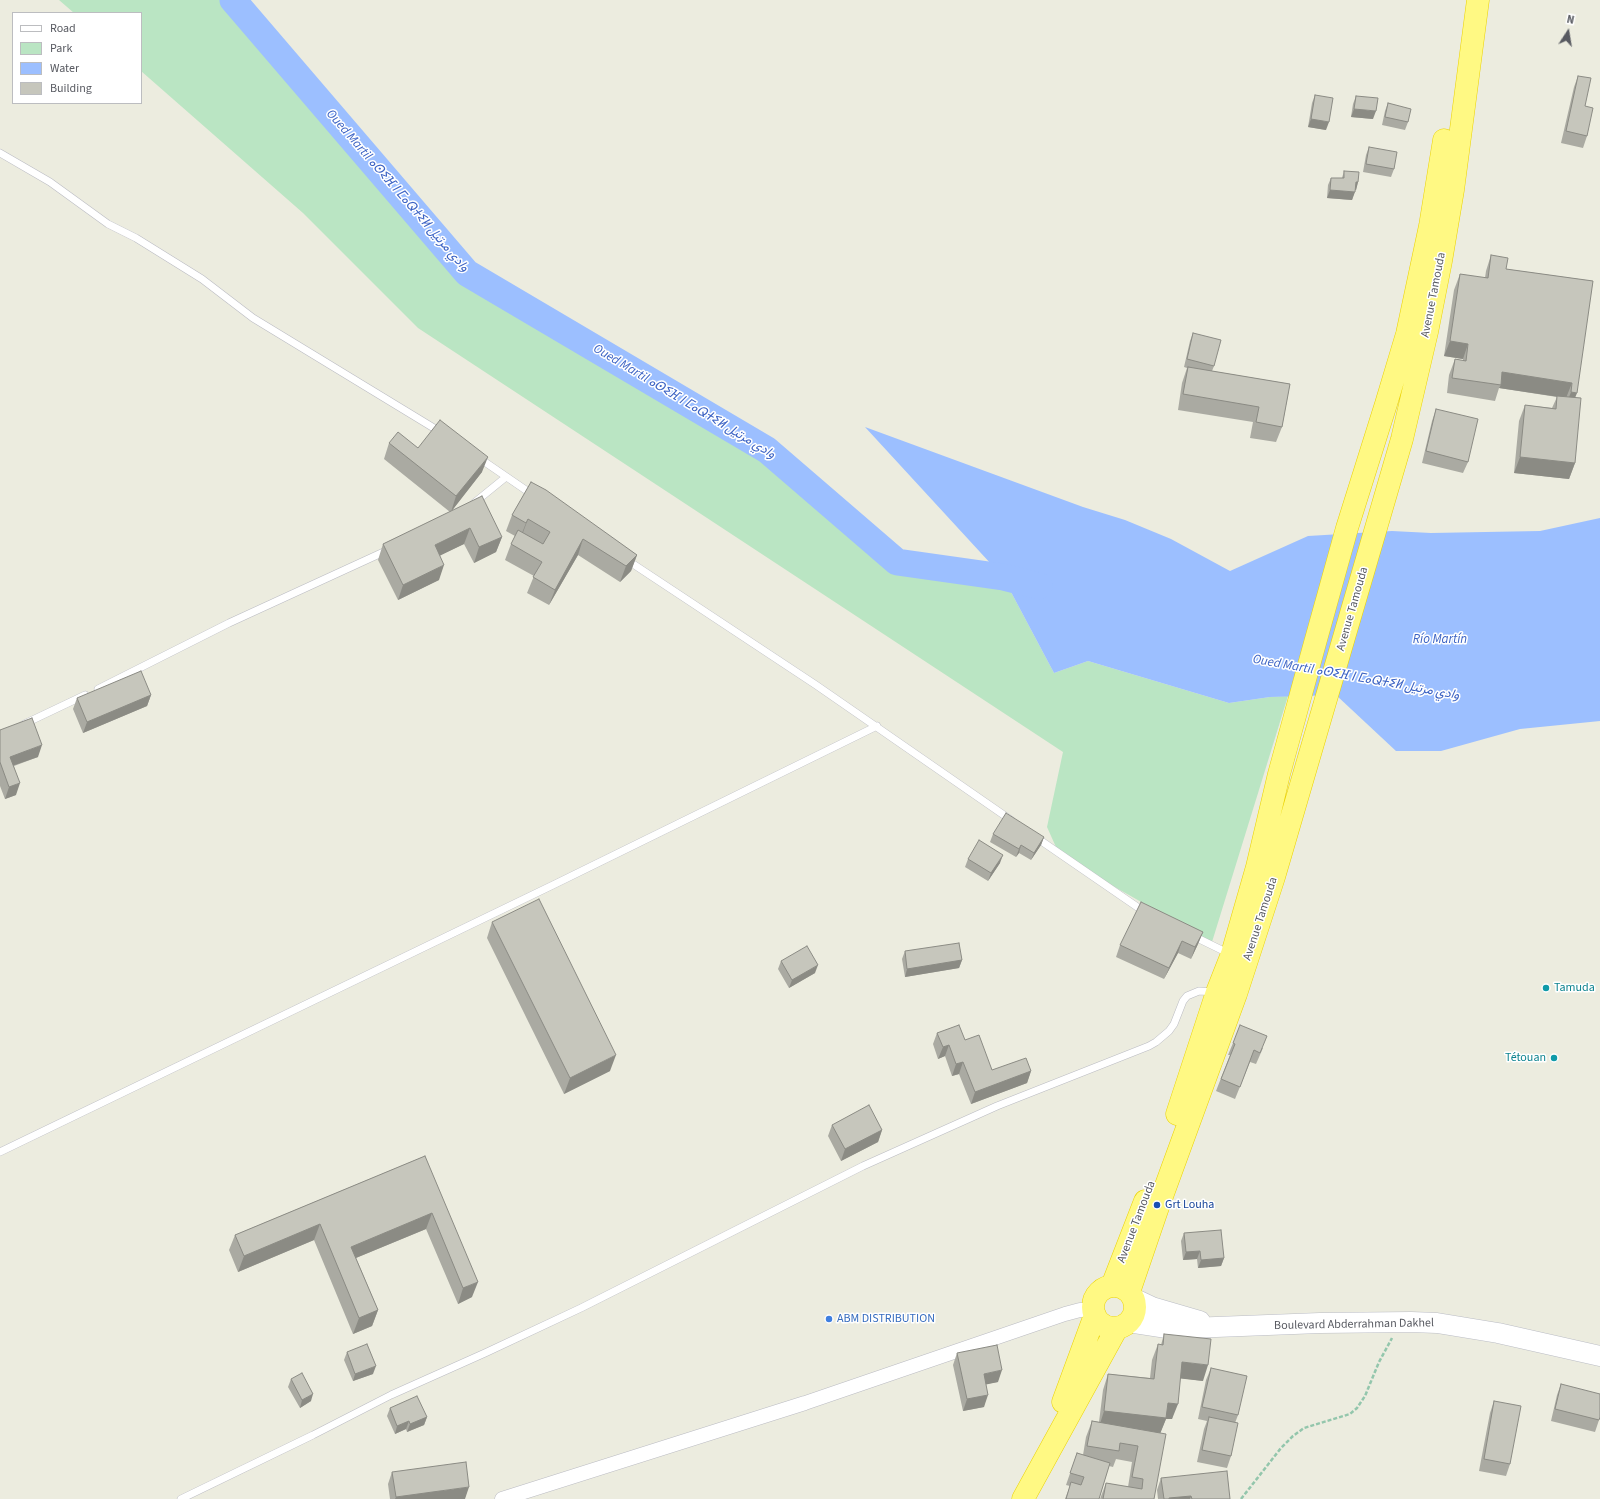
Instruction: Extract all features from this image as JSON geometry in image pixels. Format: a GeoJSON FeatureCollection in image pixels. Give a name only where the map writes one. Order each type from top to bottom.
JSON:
{"type":"FeatureCollection","features":[{"type":"Feature","properties":{"kind":"highway","name":"Avenue Tamouda"},"geometry":{"type":"LineString","coordinates":[[1038,1469],[1166,1145],[1232,954],[1257,867],[1279,774],[1345,536],[1407,334],[1430,226],[1464,0]]}},
{"type":"Feature","properties":{"kind":"highway","name":"Avenue Tamouda"},"geometry":{"type":"LineString","coordinates":[[1105,1301],[1160,1203],[1236,994],[1274,878],[1402,439],[1427,332],[1441,261],[1453,190],[1478,0]]}},
{"type":"Feature","properties":{"kind":"highway","name":"Avenue Tamouda"},"geometry":{"type":"LineString","coordinates":[[1023,1499],[1038,1469],[1122,1325],[1133,1317],[1135,1304],[1105,1301]]}},
{"type":"Feature","properties":{"kind":"highway"},"geometry":{"type":"LineString","coordinates":[[1105,1301],[1098,1321],[1104,1325],[1122,1325]]}},
{"type":"Feature","properties":{"kind":"street","name":"Boulevard Abderrahman Dakhel"},"geometry":{"type":"LineString","coordinates":[[1105,1301],[1152,1307],[1225,1328]]}},
{"type":"Feature","properties":{"kind":"street"},"geometry":{"type":"LineString","coordinates":[[502,1499],[805,1403],[1105,1301]]}},
{"type":"Feature","properties":{"kind":"street","name":"Boulevard Abderrahman Dakhel"},"geometry":{"type":"LineString","coordinates":[[1122,1325],[1167,1328],[1225,1328],[1320,1323],[1437,1323],[1498,1333],[1600,1356]]}},
{"type":"Feature","properties":{"kind":"lane"},"geometry":{"type":"LineString","coordinates":[[0,153],[50,182],[108,224],[136,238],[202,279],[253,318],[446,436]]}},
{"type":"Feature","properties":{"kind":"lane"},"geometry":{"type":"LineString","coordinates":[[475,456],[537,499]]}},
{"type":"Feature","properties":{"kind":"lane"},"geometry":{"type":"LineString","coordinates":[[470,506],[506,477]]}},
{"type":"Feature","properties":{"kind":"lane"},"geometry":{"type":"LineString","coordinates":[[14,729],[140,669],[229,623],[398,545]]}},
{"type":"Feature","properties":{"kind":"lane"},"geometry":{"type":"LineString","coordinates":[[620,554],[877,726],[1018,825]]}},
{"type":"Feature","properties":{"kind":"lane"},"geometry":{"type":"LineString","coordinates":[[0,1152],[560,882],[877,726]]}},
{"type":"Feature","properties":{"kind":"lane"},"geometry":{"type":"LineString","coordinates":[[1031,834],[1151,917]]}},
{"type":"Feature","properties":{"kind":"lane"},"geometry":{"type":"LineString","coordinates":[[1185,933],[1232,954]]}},
{"type":"Feature","properties":{"kind":"lane"},"geometry":{"type":"LineString","coordinates":[[181,1499],[392,1395],[581,1308],[863,1166],[998,1106],[1149,1046],[1169,1031],[1174,1024],[1187,996],[1199,990],[1218,992]]}},
{"type":"Feature","properties":{"kind":"path"},"geometry":{"type":"LineString","coordinates":[[1241,1499],[1281,1448],[1304,1428],[1350,1414],[1357,1408],[1365,1396],[1379,1362],[1390,1343],[1399,1322]]}},
{"type":"Feature","properties":{"kind":"green space"},"geometry":{"type":"Polygon","coordinates":[[[59,0],[233,0],[467,273],[767,450],[897,562],[1003,577],[1054,673],[1088,661],[1229,703],[1288,696],[1212,942],[1060,856],[1047,827],[1063,752],[418,328],[303,213],[142,72],[142,12],[73,12],[59,0]]]}},
{"type":"Feature","properties":{"kind":"water","name":"Río Martín"},"geometry":{"type":"Polygon","coordinates":[[[865,427],[1083,507],[1125,520],[1171,539],[1230,571],[1308,536],[1392,531],[1431,533],[1540,531],[1600,518],[1600,721],[1520,729],[1441,751],[1396,751],[1336,695],[1270,697],[1229,703],[1088,661],[1054,673],[1003,577],[865,427]]]}},
{"type":"Feature","properties":{"kind":"building"},"geometry":{"type":"Polygon","coordinates":[[[1578,76],[1591,78],[1585,106],[1593,108],[1587,136],[1566,131],[1578,76]]]}},
{"type":"Feature","properties":{"kind":"building"},"geometry":{"type":"Polygon","coordinates":[[[1315,95],[1333,98],[1329,122],[1311,119],[1315,95]]]}},
{"type":"Feature","properties":{"kind":"building"},"geometry":{"type":"Polygon","coordinates":[[[1356,96],[1378,98],[1376,111],[1354,109],[1356,96]]]}},
{"type":"Feature","properties":{"kind":"building"},"geometry":{"type":"Polygon","coordinates":[[[1388,103],[1411,109],[1408,122],[1385,117],[1388,103]]]}},
{"type":"Feature","properties":{"kind":"building"},"geometry":{"type":"Polygon","coordinates":[[[1369,147],[1397,152],[1394,169],[1366,164],[1369,147]]]}},
{"type":"Feature","properties":{"kind":"building"},"geometry":{"type":"Polygon","coordinates":[[[1344,171],[1359,172],[1355,192],[1330,190],[1331,178],[1344,178],[1344,171]]]}},
{"type":"Feature","properties":{"kind":"building"},"geometry":{"type":"Polygon","coordinates":[[[1491,255],[1508,258],[1506,269],[1593,281],[1577,393],[1571,392],[1572,383],[1502,372],[1501,385],[1452,378],[1455,359],[1466,361],[1468,344],[1450,341],[1460,274],[1488,278],[1491,255]]]}},
{"type":"Feature","properties":{"kind":"building"},"geometry":{"type":"Polygon","coordinates":[[[1193,333],[1221,340],[1214,366],[1187,359],[1193,333]]]}},
{"type":"Feature","properties":{"kind":"building"},"geometry":{"type":"Polygon","coordinates":[[[1188,367],[1290,384],[1282,427],[1256,422],[1259,407],[1183,394],[1188,367]]]}},
{"type":"Feature","properties":{"kind":"building"},"geometry":{"type":"Polygon","coordinates":[[[1557,396],[1581,398],[1575,463],[1520,457],[1525,405],[1556,409],[1557,396]]]}},
{"type":"Feature","properties":{"kind":"building"},"geometry":{"type":"Polygon","coordinates":[[[1436,409],[1478,419],[1468,462],[1426,451],[1436,409]]]}},
{"type":"Feature","properties":{"kind":"building"},"geometry":{"type":"Polygon","coordinates":[[[440,420],[488,457],[456,496],[389,443],[398,432],[418,448],[440,420]]]}},
{"type":"Feature","properties":{"kind":"building"},"geometry":{"type":"Polygon","coordinates":[[[531,482],[546,490],[637,555],[626,566],[583,539],[555,590],[533,577],[542,562],[511,544],[518,530],[543,544],[550,532],[528,519],[526,523],[512,515],[531,482]]]}},
{"type":"Feature","properties":{"kind":"building"},"geometry":{"type":"Polygon","coordinates":[[[482,496],[502,537],[479,547],[470,528],[435,545],[444,565],[403,585],[383,544],[482,496]]]}},
{"type":"Feature","properties":{"kind":"building"},"geometry":{"type":"Polygon","coordinates":[[[141,671],[151,695],[87,722],[77,698],[141,671]]]}},
{"type":"Feature","properties":{"kind":"building"},"geometry":{"type":"Polygon","coordinates":[[[32,718],[42,745],[10,757],[20,783],[9,787],[0,762],[0,730],[32,718]]]}},
{"type":"Feature","properties":{"kind":"building"},"geometry":{"type":"Polygon","coordinates":[[[1006,813],[1044,837],[1034,853],[1021,845],[1019,849],[993,834],[1006,813]]]}},
{"type":"Feature","properties":{"kind":"building"},"geometry":{"type":"Polygon","coordinates":[[[979,840],[1003,855],[991,873],[968,859],[979,840]]]}},
{"type":"Feature","properties":{"kind":"building"},"geometry":{"type":"Polygon","coordinates":[[[539,899],[616,1055],[570,1078],[492,922],[539,899]]]}},
{"type":"Feature","properties":{"kind":"building"},"geometry":{"type":"Polygon","coordinates":[[[1141,902],[1203,932],[1195,947],[1182,941],[1169,968],[1120,945],[1141,902]]]}},
{"type":"Feature","properties":{"kind":"building"},"geometry":{"type":"Polygon","coordinates":[[[959,943],[962,960],[907,969],[905,951],[959,943]]]}},
{"type":"Feature","properties":{"kind":"building"},"geometry":{"type":"Polygon","coordinates":[[[807,946],[818,965],[792,980],[781,961],[807,946]]]}},
{"type":"Feature","properties":{"kind":"building"},"geometry":{"type":"Polygon","coordinates":[[[959,1025],[965,1040],[979,1035],[992,1070],[1026,1058],[1031,1071],[975,1092],[963,1062],[956,1064],[949,1045],[943,1047],[937,1033],[959,1025]]]}},
{"type":"Feature","properties":{"kind":"building"},"geometry":{"type":"Polygon","coordinates":[[[1240,1025],[1267,1036],[1260,1053],[1254,1050],[1240,1087],[1221,1079],[1235,1044],[1233,1043],[1240,1025]]]}},
{"type":"Feature","properties":{"kind":"building"},"geometry":{"type":"Polygon","coordinates":[[[869,1105],[882,1130],[845,1149],[832,1125],[869,1105]]]}},
{"type":"Feature","properties":{"kind":"building"},"geometry":{"type":"Polygon","coordinates":[[[425,1156],[478,1282],[463,1288],[432,1213],[351,1247],[378,1310],[359,1318],[320,1224],[244,1256],[235,1235],[425,1156]]]}},
{"type":"Feature","properties":{"kind":"building"},"geometry":{"type":"Polygon","coordinates":[[[1221,1230],[1224,1258],[1201,1260],[1200,1251],[1186,1252],[1184,1233],[1221,1230]]]}},
{"type":"Feature","properties":{"kind":"building"},"geometry":{"type":"Polygon","coordinates":[[[1164,1334],[1211,1339],[1208,1365],[1182,1362],[1178,1404],[1168,1403],[1166,1418],[1104,1411],[1108,1374],[1154,1379],[1158,1344],[1163,1345],[1164,1334]]]}},
{"type":"Feature","properties":{"kind":"building"},"geometry":{"type":"Polygon","coordinates":[[[367,1344],[376,1366],[355,1374],[347,1352],[367,1344]]]}},
{"type":"Feature","properties":{"kind":"building"},"geometry":{"type":"Polygon","coordinates":[[[997,1345],[1002,1370],[984,1374],[988,1395],[967,1399],[957,1353],[997,1345]]]}},
{"type":"Feature","properties":{"kind":"building"},"geometry":{"type":"Polygon","coordinates":[[[1211,1368],[1247,1376],[1238,1415],[1202,1407],[1211,1368]]]}},
{"type":"Feature","properties":{"kind":"building"},"geometry":{"type":"Polygon","coordinates":[[[302,1373],[313,1394],[302,1400],[291,1379],[302,1373]]]}},
{"type":"Feature","properties":{"kind":"building"},"geometry":{"type":"Polygon","coordinates":[[[1561,1384],[1600,1394],[1599,1420],[1555,1409],[1561,1384]]]}},
{"type":"Feature","properties":{"kind":"building"},"geometry":{"type":"Polygon","coordinates":[[[417,1396],[427,1417],[410,1424],[409,1421],[397,1426],[390,1408],[417,1396]]]}},
{"type":"Feature","properties":{"kind":"building"},"geometry":{"type":"Polygon","coordinates":[[[1494,1401],[1521,1406],[1510,1464],[1484,1459],[1494,1401]]]}},
{"type":"Feature","properties":{"kind":"building"},"geometry":{"type":"Polygon","coordinates":[[[1209,1417],[1238,1423],[1231,1456],[1202,1450],[1209,1417]]]}},
{"type":"Feature","properties":{"kind":"building"},"geometry":{"type":"Polygon","coordinates":[[[1092,1421],[1166,1434],[1154,1499],[1103,1499],[1106,1483],[1142,1489],[1143,1479],[1132,1477],[1138,1446],[1120,1443],[1119,1451],[1087,1446],[1092,1421]]]}},
{"type":"Feature","properties":{"kind":"building"},"geometry":{"type":"Polygon","coordinates":[[[1077,1453],[1110,1463],[1099,1499],[1066,1499],[1071,1482],[1081,1485],[1084,1477],[1070,1473],[1077,1453]]]}},
{"type":"Feature","properties":{"kind":"building"},"geometry":{"type":"Polygon","coordinates":[[[466,1462],[469,1487],[396,1497],[392,1472],[466,1462]]]}},
{"type":"Feature","properties":{"kind":"building"},"geometry":{"type":"Polygon","coordinates":[[[1227,1471],[1230,1499],[1192,1499],[1191,1496],[1164,1499],[1161,1478],[1227,1471]]]}},
{"type":"Feature","properties":{"kind":"waterway","name":"Oued Martil ⴰⵙⵉⴼ ⵏ ⵎⴰⵕⵜⵉⵍ وادي مرتيل"},"geometry":{"type":"LineString","coordinates":[[233,0],[467,273],[767,450],[897,562],[1003,577],[1039,586]]}},
{"type":"Feature","properties":{"kind":"place","name":"Tamuda"},"geometry":{"type":"Point","coordinates":[1546,988]}},
{"type":"Feature","properties":{"kind":"place","name":"Tétouan"},"geometry":{"type":"Point","coordinates":[1554,1058]}},
{"type":"Feature","properties":{"kind":"place","name":"Grt Louha"},"geometry":{"type":"Point","coordinates":[1157,1205]}},
{"type":"Feature","properties":{"kind":"place","name":"ABM DISTRIBUTION"},"geometry":{"type":"Point","coordinates":[829,1319]}}]}
